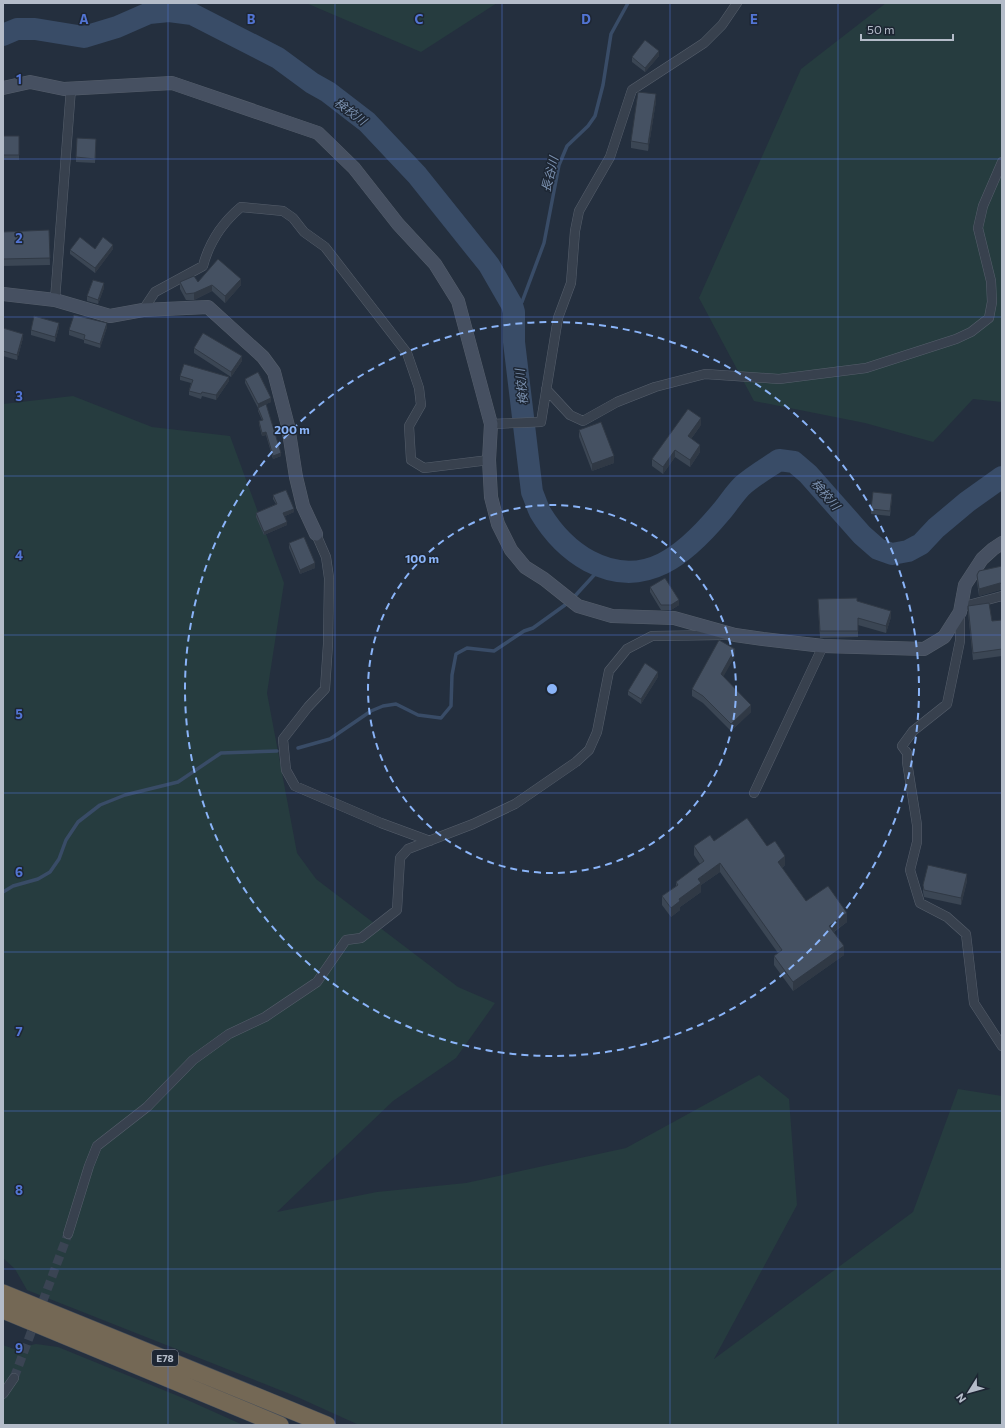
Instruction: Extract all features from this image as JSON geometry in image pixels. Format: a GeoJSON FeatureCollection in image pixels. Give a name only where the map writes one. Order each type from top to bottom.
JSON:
{"type":"FeatureCollection","features":[{"type":"Feature","properties":{"kind":"highway","name":"E78"},"geometry":{"type":"LineString","coordinates":[[3,1293],[327,1425]]}},
{"type":"Feature","properties":{"kind":"highway","name":"E78"},"geometry":{"type":"LineString","coordinates":[[3,1310],[280,1425]]}},
{"type":"Feature","properties":{"kind":"street"},"geometry":{"type":"LineString","coordinates":[[490,424],[541,422],[558,318],[571,283],[575,231],[579,211],[610,157],[632,90],[704,43],[722,25],[737,3]]}},
{"type":"Feature","properties":{"kind":"street"},"geometry":{"type":"LineString","coordinates":[[3,88],[30,82],[64,89],[172,83],[294,123],[318,133],[354,168],[398,224],[435,264],[458,301],[490,424],[489,460],[491,497],[498,524],[511,550],[525,567],[544,579],[569,601],[578,606],[612,616],[674,618],[735,635]]}},
{"type":"Feature","properties":{"kind":"street"},"geometry":{"type":"LineString","coordinates":[[55,300],[71,88]]}},
{"type":"Feature","properties":{"kind":"street"},"geometry":{"type":"LineString","coordinates":[[546,389],[570,415],[583,421],[617,402],[655,388],[706,374],[779,379],[866,368],[956,340],[971,332],[989,318],[992,302],[991,281],[978,228],[983,206],[1002,162]]}},
{"type":"Feature","properties":{"kind":"street"},"geometry":{"type":"LineString","coordinates":[[143,310],[155,292],[203,266],[207,250],[227,218],[241,207],[283,211],[293,218],[304,232],[325,246],[407,353],[419,388],[421,405],[409,426],[411,460],[424,468],[489,460]]}},
{"type":"Feature","properties":{"kind":"street"},"geometry":{"type":"LineString","coordinates":[[3,294],[55,300],[110,316],[143,310],[208,307],[263,357],[274,372],[288,426],[297,485],[303,506],[326,557],[329,578],[328,644],[324,690],[308,707],[284,739],[286,770],[295,786],[314,792],[382,823],[430,841]]}},
{"type":"Feature","properties":{"kind":"street"},"geometry":{"type":"LineString","coordinates":[[1002,543],[992,549],[982,559],[965,585],[960,610],[960,641],[947,704],[913,731],[902,746],[908,753],[907,762],[917,825],[917,842],[910,870],[920,902],[947,917],[966,934],[974,1003],[1002,1046]]}},
{"type":"Feature","properties":{"kind":"street"},"geometry":{"type":"LineString","coordinates":[[68,1234],[89,1166],[97,1146],[147,1107],[193,1060],[229,1034],[265,1017],[297,997],[317,982],[346,940],[361,938],[397,910],[400,858],[408,849],[473,824],[515,804],[576,762],[589,750],[597,732],[609,671],[627,649],[652,636],[735,635],[823,646],[924,649],[944,637],[960,610],[1002,596]]}},
{"type":"Feature","properties":{"kind":"street"},"geometry":{"type":"LineString","coordinates":[[754,793],[823,646]]}},
{"type":"Feature","properties":{"kind":"street"},"geometry":{"type":"LineString","coordinates":[[3,1394],[14,1378]]}},
{"type":"Feature","properties":{"kind":"green space"},"geometry":{"type":"Polygon","coordinates":[[[306,3],[497,3],[421,52],[306,3]]]}},
{"type":"Feature","properties":{"kind":"green space"},"geometry":{"type":"Polygon","coordinates":[[[886,3],[1002,3],[1002,402],[973,399],[933,442],[865,423],[754,401],[699,298],[801,69],[886,3]]]}},
{"type":"Feature","properties":{"kind":"green space"},"geometry":{"type":"Polygon","coordinates":[[[73,396],[152,427],[230,436],[284,583],[267,693],[297,853],[316,879],[458,987],[495,1003],[456,1058],[393,1101],[277,1212],[377,1192],[466,1183],[626,1148],[759,1075],[789,1099],[797,1205],[714,1359],[913,1212],[958,1089],[1002,1096],[1002,1425],[359,1425],[295,1396],[27,1290],[15,1269],[3,1258],[3,404],[73,396]]]}},
{"type":"Feature","properties":{"kind":"green space"},"geometry":{"type":"Polygon","coordinates":[[[36,1344],[58,1347],[183,1398],[243,1425],[3,1425],[3,1345],[14,1349],[36,1344]]]}},
{"type":"Feature","properties":{"kind":"building"},"geometry":{"type":"Polygon","coordinates":[[[645,40],[659,51],[645,68],[632,57],[645,40]]]}},
{"type":"Feature","properties":{"kind":"building"},"geometry":{"type":"Polygon","coordinates":[[[638,92],[656,94],[648,144],[631,141],[638,92]]]}},
{"type":"Feature","properties":{"kind":"building"},"geometry":{"type":"Polygon","coordinates":[[[3,136],[19,136],[19,155],[3,155],[3,136]]]}},
{"type":"Feature","properties":{"kind":"building"},"geometry":{"type":"Polygon","coordinates":[[[77,138],[96,139],[95,159],[76,157],[77,138]]]}},
{"type":"Feature","properties":{"kind":"building"},"geometry":{"type":"Polygon","coordinates":[[[49,230],[50,258],[3,259],[3,232],[49,230]]]}},
{"type":"Feature","properties":{"kind":"building"},"geometry":{"type":"Polygon","coordinates":[[[80,237],[95,249],[103,237],[113,245],[95,268],[70,250],[80,237]]]}},
{"type":"Feature","properties":{"kind":"building"},"geometry":{"type":"Polygon","coordinates":[[[218,259],[241,279],[225,296],[212,285],[194,293],[186,294],[180,282],[194,276],[198,282],[218,259]]]}},
{"type":"Feature","properties":{"kind":"building"},"geometry":{"type":"Polygon","coordinates":[[[93,280],[104,283],[98,300],[87,296],[93,280]]]}},
{"type":"Feature","properties":{"kind":"building"},"geometry":{"type":"Polygon","coordinates":[[[74,315],[107,323],[100,344],[84,339],[85,335],[69,330],[74,315]]]}},
{"type":"Feature","properties":{"kind":"building"},"geometry":{"type":"Polygon","coordinates":[[[34,316],[59,323],[55,337],[31,330],[34,316]]]}},
{"type":"Feature","properties":{"kind":"building"},"geometry":{"type":"Polygon","coordinates":[[[3,328],[23,334],[17,355],[3,351],[3,328]]]}},
{"type":"Feature","properties":{"kind":"building"},"geometry":{"type":"Polygon","coordinates":[[[203,333],[242,356],[231,372],[194,348],[203,333]]]}},
{"type":"Feature","properties":{"kind":"building"},"geometry":{"type":"Polygon","coordinates":[[[184,364],[229,377],[216,395],[202,392],[201,394],[189,391],[193,380],[180,376],[184,364]]]}},
{"type":"Feature","properties":{"kind":"building"},"geometry":{"type":"Polygon","coordinates":[[[258,372],[271,398],[258,404],[245,379],[258,372]]]}},
{"type":"Feature","properties":{"kind":"building"},"geometry":{"type":"Polygon","coordinates":[[[266,404],[281,453],[273,456],[266,432],[262,433],[259,421],[263,420],[258,408],[266,404]]]}},
{"type":"Feature","properties":{"kind":"building"},"geometry":{"type":"Polygon","coordinates":[[[688,409],[701,418],[688,436],[700,445],[690,460],[675,450],[663,467],[652,459],[688,409]]]}},
{"type":"Feature","properties":{"kind":"building"},"geometry":{"type":"Polygon","coordinates":[[[601,422],[614,456],[592,464],[579,430],[601,422]]]}},
{"type":"Feature","properties":{"kind":"building"},"geometry":{"type":"Polygon","coordinates":[[[286,490],[294,509],[283,513],[287,522],[264,532],[256,513],[277,504],[273,495],[286,490]]]}},
{"type":"Feature","properties":{"kind":"building"},"geometry":{"type":"Polygon","coordinates":[[[873,492],[892,494],[890,511],[871,509],[873,492]]]}},
{"type":"Feature","properties":{"kind":"building"},"geometry":{"type":"Polygon","coordinates":[[[304,537],[315,563],[300,570],[289,543],[304,537]]]}},
{"type":"Feature","properties":{"kind":"building"},"geometry":{"type":"Polygon","coordinates":[[[1002,566],[1002,584],[1000,583],[979,589],[977,575],[979,571],[1002,566]]]}},
{"type":"Feature","properties":{"kind":"building"},"geometry":{"type":"Polygon","coordinates":[[[665,578],[679,600],[671,605],[661,605],[650,587],[665,578]]]}},
{"type":"Feature","properties":{"kind":"building"},"geometry":{"type":"Polygon","coordinates":[[[857,598],[857,601],[891,611],[886,626],[858,618],[858,631],[820,631],[818,599],[857,598]]]}},
{"type":"Feature","properties":{"kind":"building"},"geometry":{"type":"Polygon","coordinates":[[[989,603],[992,621],[1002,620],[1002,649],[973,653],[968,606],[989,603]]]}},
{"type":"Feature","properties":{"kind":"building"},"geometry":{"type":"Polygon","coordinates":[[[719,640],[735,649],[721,674],[751,705],[731,724],[703,696],[692,689],[719,640]]]}},
{"type":"Feature","properties":{"kind":"building"},"geometry":{"type":"Polygon","coordinates":[[[645,663],[658,672],[641,699],[628,691],[645,663]]]}},
{"type":"Feature","properties":{"kind":"building"},"geometry":{"type":"Polygon","coordinates":[[[747,818],[767,846],[775,841],[785,856],[778,862],[806,901],[828,886],[847,913],[829,926],[844,946],[793,982],[774,956],[782,950],[720,863],[698,879],[701,883],[679,899],[680,901],[671,908],[662,896],[678,885],[676,882],[704,861],[694,846],[710,835],[714,841],[747,818]]]}},
{"type":"Feature","properties":{"kind":"building"},"geometry":{"type":"Polygon","coordinates":[[[928,865],[967,874],[961,898],[924,890],[923,885],[928,865]]]}},
{"type":"Feature","properties":{"kind":"waterway","name":"長谷川"},"geometry":{"type":"LineString","coordinates":[[514,312],[522,302],[544,243],[559,165],[567,146],[588,126],[595,116],[603,85],[611,34],[628,3]]}},
{"type":"Feature","properties":{"kind":"waterway","name":"検校川"},"geometry":{"type":"LineString","coordinates":[[3,35],[17,29],[35,29],[84,37],[117,27],[149,13],[169,11],[192,14],[278,58],[312,83],[328,92],[367,122],[417,175],[489,265],[512,305],[514,312],[514,342],[532,492],[540,512],[550,527],[568,546],[589,561],[609,569],[628,572],[646,570],[663,564],[679,554],[693,542],[724,509],[742,486],[755,475],[779,460],[794,462],[808,474],[862,535],[878,549],[892,554],[908,551],[921,544],[936,528],[967,502],[1002,477]]}},
{"type":"Feature","properties":{"kind":"waterway"},"geometry":{"type":"LineString","coordinates":[[574,597],[600,567]]}},
{"type":"Feature","properties":{"kind":"waterway"},"geometry":{"type":"LineString","coordinates":[[298,748],[330,739],[371,711],[383,706],[396,704],[418,715],[441,718],[451,706],[452,675],[456,654],[467,648],[494,651],[524,631],[533,628],[565,605]]}},
{"type":"Feature","properties":{"kind":"waterway"},"geometry":{"type":"LineString","coordinates":[[3,892],[13,886],[38,879],[50,872],[59,859],[66,840],[78,822],[100,805],[125,795],[178,782],[221,753],[277,751]]}},
{"type":"Feature","properties":{"kind":"tunnel"},"geometry":{"type":"LineString","coordinates":[[14,1378],[68,1234]]}}]}
